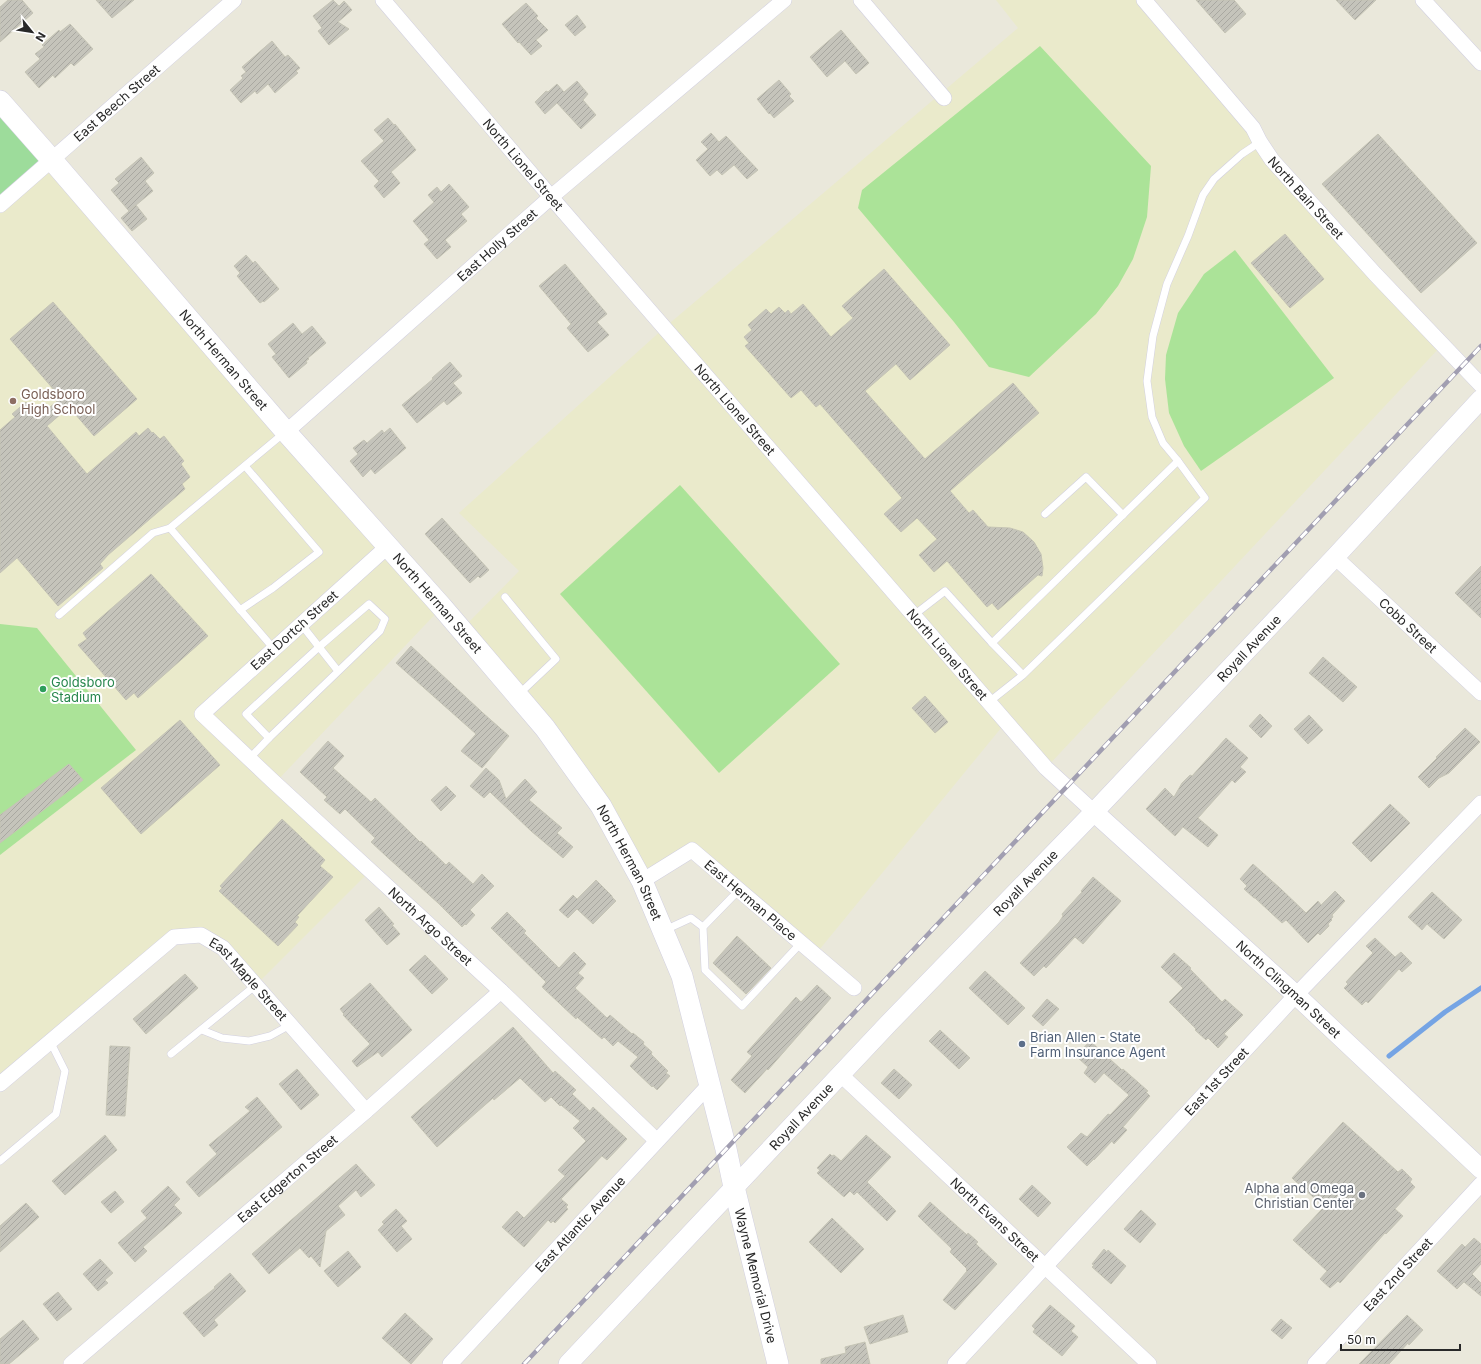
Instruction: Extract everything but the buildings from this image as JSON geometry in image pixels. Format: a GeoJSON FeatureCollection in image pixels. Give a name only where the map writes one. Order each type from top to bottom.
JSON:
{"type":"FeatureCollection","features":[{"type":"Feature","properties":{"kind":"main road","name":"North Herman Street"},"geometry":{"type":"LineString","coordinates":[[0,100],[286,432],[442,607],[545,728],[601,806],[642,881],[682,976],[710,1084],[734,1187]]}},
{"type":"Feature","properties":{"kind":"main road","name":"Wayne Memorial Drive"},"geometry":{"type":"LineString","coordinates":[[734,1187],[778,1364]]}},
{"type":"Feature","properties":{"kind":"street","name":"East Beech Street"},"geometry":{"type":"LineString","coordinates":[[0,205],[234,0]]}},
{"type":"Feature","properties":{"kind":"street","name":"North Lionel Street"},"geometry":{"type":"LineString","coordinates":[[383,0],[551,197],[1046,768],[1094,812]]}},
{"type":"Feature","properties":{"kind":"street","name":"East Holly Street"},"geometry":{"type":"LineString","coordinates":[[286,432],[551,197],[784,0]]}},
{"type":"Feature","properties":{"kind":"street"},"geometry":{"type":"LineString","coordinates":[[862,0],[944,98]]}},
{"type":"Feature","properties":{"kind":"street","name":"North Bain Street"},"geometry":{"type":"LineString","coordinates":[[1144,0],[1253,128],[1272,160],[1375,274],[1481,385]]}},
{"type":"Feature","properties":{"kind":"street"},"geometry":{"type":"LineString","coordinates":[[1423,0],[1481,63]]}},
{"type":"Feature","properties":{"kind":"street","name":"Royall Avenue"},"geometry":{"type":"LineString","coordinates":[[568,1364],[841,1075],[889,1022],[1094,812],[1335,557],[1481,399]]}},
{"type":"Feature","properties":{"kind":"street","name":"East Dortch Street"},"geometry":{"type":"LineString","coordinates":[[202,714],[387,547]]}},
{"type":"Feature","properties":{"kind":"street","name":"Cobb Street"},"geometry":{"type":"LineString","coordinates":[[1335,557],[1481,693]]}},
{"type":"Feature","properties":{"kind":"street","name":"North Argo Street"},"geometry":{"type":"LineString","coordinates":[[202,714],[501,991],[656,1140]]}},
{"type":"Feature","properties":{"kind":"street","name":"East 1st Street"},"geometry":{"type":"LineString","coordinates":[[955,1364],[1296,996],[1481,803]]}},
{"type":"Feature","properties":{"kind":"street","name":"North Clingman Street"},"geometry":{"type":"LineString","coordinates":[[1094,812],[1296,996],[1481,1169]]}},
{"type":"Feature","properties":{"kind":"street","name":"East Herman Place"},"geometry":{"type":"LineString","coordinates":[[642,881],[692,850],[854,988]]}},
{"type":"Feature","properties":{"kind":"street","name":"East Maple Street"},"geometry":{"type":"LineString","coordinates":[[0,1084],[174,937],[201,935],[223,948],[366,1110]]}},
{"type":"Feature","properties":{"kind":"street","name":"East Edgerton Street"},"geometry":{"type":"LineString","coordinates":[[71,1364],[366,1110],[501,991]]}},
{"type":"Feature","properties":{"kind":"street","name":"North Evans Street"},"geometry":{"type":"LineString","coordinates":[[841,1075],[1149,1364]]}},
{"type":"Feature","properties":{"kind":"street","name":"East Atlantic Avenue"},"geometry":{"type":"LineString","coordinates":[[450,1364],[656,1140],[710,1084]]}},
{"type":"Feature","properties":{"kind":"street","name":"East 2nd Street"},"geometry":{"type":"LineString","coordinates":[[1315,1364],[1481,1184]]}},
{"type":"Feature","properties":{"kind":"lane"},"geometry":{"type":"LineString","coordinates":[[989,702],[1023,675],[1205,498],[1163,443],[1152,417],[1147,381],[1155,329],[1167,284],[1188,236],[1203,195],[1214,179],[1242,154],[1260,142]]}},
{"type":"Feature","properties":{"kind":"lane"},"geometry":{"type":"LineString","coordinates":[[59,615],[154,533],[170,528],[286,432]]}},
{"type":"Feature","properties":{"kind":"lane"},"geometry":{"type":"LineString","coordinates":[[992,643],[1178,461]]}},
{"type":"Feature","properties":{"kind":"lane"},"geometry":{"type":"LineString","coordinates":[[240,610],[273,588],[319,552],[245,466]]}},
{"type":"Feature","properties":{"kind":"lane"},"geometry":{"type":"LineString","coordinates":[[1045,514],[1086,477],[1123,515]]}},
{"type":"Feature","properties":{"kind":"lane"},"geometry":{"type":"LineString","coordinates":[[170,528],[274,649]]}},
{"type":"Feature","properties":{"kind":"lane"},"geometry":{"type":"LineString","coordinates":[[914,616],[945,591],[1023,675]]}},
{"type":"Feature","properties":{"kind":"lane"},"geometry":{"type":"LineString","coordinates":[[505,597],[556,659],[517,696]]}},
{"type":"Feature","properties":{"kind":"lane"},"geometry":{"type":"LineString","coordinates":[[250,759],[269,738],[380,631],[384,619],[369,604],[319,647],[246,714],[269,738]]}},
{"type":"Feature","properties":{"kind":"lane"},"geometry":{"type":"LineString","coordinates":[[301,624],[338,672]]}},
{"type":"Feature","properties":{"kind":"lane"},"geometry":{"type":"LineString","coordinates":[[739,890],[703,927],[705,970],[742,1006],[801,943]]}},
{"type":"Feature","properties":{"kind":"lane"},"geometry":{"type":"LineString","coordinates":[[663,930],[691,918],[703,927]]}},
{"type":"Feature","properties":{"kind":"lane"},"geometry":{"type":"LineString","coordinates":[[171,1054],[256,985]]}},
{"type":"Feature","properties":{"kind":"lane"},"geometry":{"type":"LineString","coordinates":[[202,1030],[222,1038],[249,1041],[270,1036],[290,1025]]}},
{"type":"Feature","properties":{"kind":"lane"},"geometry":{"type":"LineString","coordinates":[[0,1161],[56,1114],[65,1071],[50,1041]]}},
{"type":"Feature","properties":{"kind":"shaded area"},"geometry":{"type":"Polygon","coordinates":[[[996,0],[1144,0],[1442,345],[1046,768],[1006,722],[815,955],[692,850],[642,881],[601,806],[461,630],[519,571],[459,513],[664,328],[1018,28],[996,0]]]}},
{"type":"Feature","properties":{"kind":"shaded area"},"geometry":{"type":"Polygon","coordinates":[[[52,160],[442,607],[275,783],[367,874],[256,985],[223,948],[174,937],[0,1084],[0,205],[52,160]]]}},
{"type":"Feature","properties":{"kind":"green space"},"geometry":{"type":"Polygon","coordinates":[[[1040,46],[1151,166],[1147,217],[1133,259],[1118,286],[1096,314],[1029,377],[989,367],[954,322],[858,208],[862,190],[1040,46]]]}},
{"type":"Feature","properties":{"kind":"green space"},"geometry":{"type":"Polygon","coordinates":[[[0,101],[52,160],[0,205],[0,101]]]}},
{"type":"Feature","properties":{"kind":"green space"},"geometry":{"type":"Polygon","coordinates":[[[1235,250],[1334,378],[1201,471],[1184,446],[1169,413],[1165,379],[1166,355],[1178,313],[1204,274],[1235,250]]]}},
{"type":"Feature","properties":{"kind":"green space"},"geometry":{"type":"Polygon","coordinates":[[[680,485],[840,664],[719,773],[560,594],[680,485]]]}},
{"type":"Feature","properties":{"kind":"green space","name":"Goldsboro Stadium"},"geometry":{"type":"Polygon","coordinates":[[[0,624],[37,628],[136,750],[0,855],[0,624]]]}},
{"type":"Feature","properties":{"kind":"waterway"},"geometry":{"type":"LineString","coordinates":[[1389,1056],[1445,1012],[1481,988]]}},
{"type":"Feature","properties":{"kind":"railway"},"geometry":{"type":"LineString","coordinates":[[524,1364],[1481,346]]}},
{"type":"Feature","properties":{"kind":"place","name":"Goldsboro High School"},"geometry":{"type":"Point","coordinates":[13,401]}},
{"type":"Feature","properties":{"kind":"place","name":"Goldsboro Stadium"},"geometry":{"type":"Point","coordinates":[43,689]}},
{"type":"Feature","properties":{"kind":"place","name":"Brian Allen - State Farm Insurance Agent"},"geometry":{"type":"Point","coordinates":[1022,1044]}},
{"type":"Feature","properties":{"kind":"place","name":"Alpha and Omega Christian Center"},"geometry":{"type":"Point","coordinates":[1362,1195]}}]}
